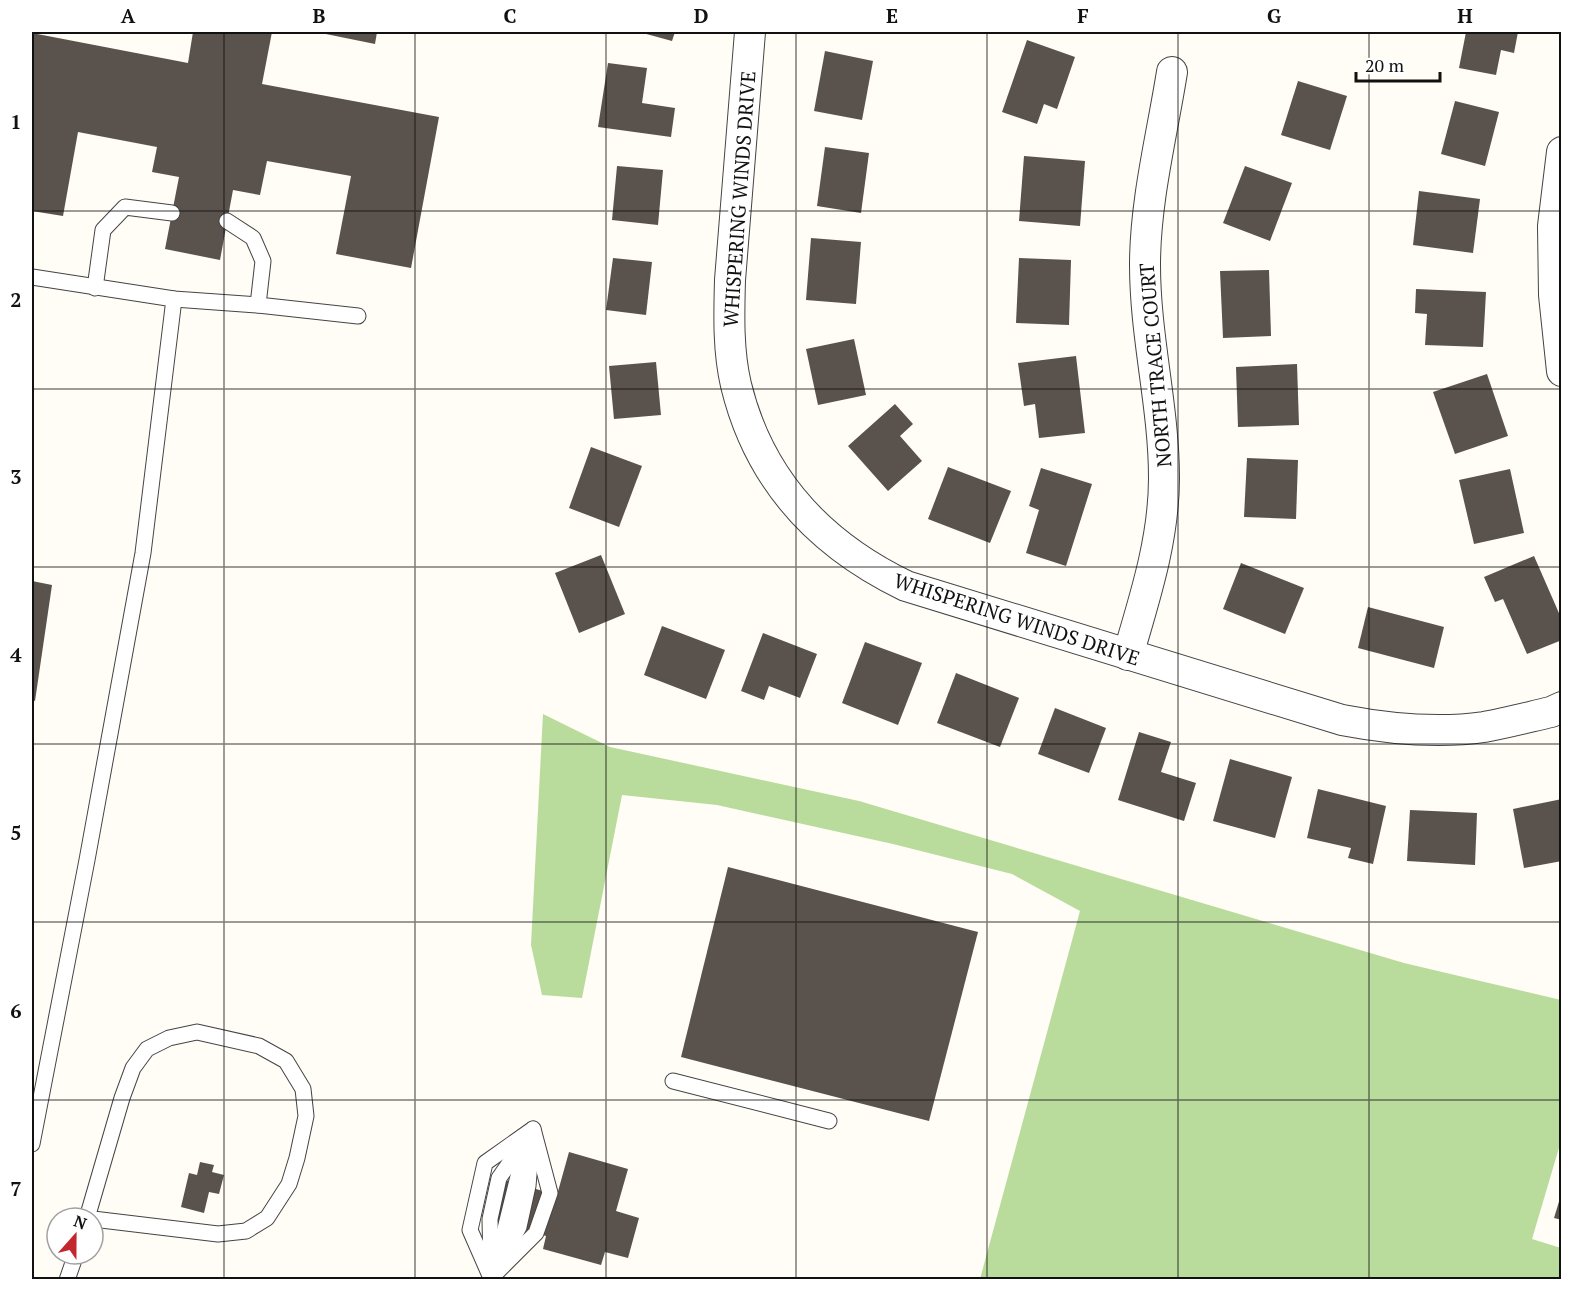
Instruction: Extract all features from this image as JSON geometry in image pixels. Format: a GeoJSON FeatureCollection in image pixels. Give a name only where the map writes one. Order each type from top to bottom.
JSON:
{"type":"FeatureCollection","features":[{"type":"Feature","properties":{"kind":"street","name":"WHISPERING WINDS DRIVE"},"geometry":{"type":"LineString","coordinates":[[750,32],[730,280],[731,349],[744,415],[757,446],[784,491],[818,529],[875,571],[896,581],[939,597],[1307,711],[1377,727],[1413,730],[1483,727],[1551,712],[1562,707]]}},
{"type":"Feature","properties":{"kind":"street","name":"NORTH TRACE COURT"},"geometry":{"type":"LineString","coordinates":[[1128,655],[1158,547],[1162,512],[1164,478],[1162,441],[1145,299],[1145,262],[1149,215],[1172,72]]}},
{"type":"Feature","properties":{"kind":"street"},"geometry":{"type":"LineString","coordinates":[[1562,152],[1553,226],[1553,249],[1554,296],[1562,371]]}},
{"type":"Feature","properties":{"kind":"lane"},"geometry":{"type":"LineString","coordinates":[[95,288],[103,230],[125,207],[172,213]]}},
{"type":"Feature","properties":{"kind":"lane"},"geometry":{"type":"LineString","coordinates":[[227,221],[253,238],[263,261],[258,305]]}},
{"type":"Feature","properties":{"kind":"lane"},"geometry":{"type":"LineString","coordinates":[[32,277],[174,299],[358,316]]}},
{"type":"Feature","properties":{"kind":"lane"},"geometry":{"type":"LineString","coordinates":[[32,1144],[143,553],[174,299]]}},
{"type":"Feature","properties":{"kind":"lane"},"geometry":{"type":"LineString","coordinates":[[91,1206],[132,1068],[147,1049],[169,1038],[197,1032],[259,1046],[286,1061],[303,1089],[306,1116],[289,1184],[267,1218],[246,1231],[218,1234],[105,1220]]}},
{"type":"Feature","properties":{"kind":"lane"},"geometry":{"type":"LineString","coordinates":[[673,1081],[829,1121]]}},
{"type":"Feature","properties":{"kind":"lane"},"geometry":{"type":"LineString","coordinates":[[491,1279],[519,1227],[528,1186],[533,1129]]}},
{"type":"Feature","properties":{"kind":"lane"},"geometry":{"type":"LineString","coordinates":[[491,1279],[490,1219],[499,1178],[533,1129]]}},
{"type":"Feature","properties":{"kind":"lane"},"geometry":{"type":"LineString","coordinates":[[491,1279],[536,1233],[550,1192],[533,1129]]}},
{"type":"Feature","properties":{"kind":"green space"},"geometry":{"type":"Polygon","coordinates":[[[543,714],[610,747],[859,801],[1404,963],[1561,1000],[1561,1141],[1532,1239],[1561,1248],[1561,1279],[980,1279],[1080,911],[1012,874],[893,844],[717,805],[622,795],[582,998],[542,995],[531,945],[543,714]]]}},
{"type":"Feature","properties":{"kind":"building"},"geometry":{"type":"Polygon","coordinates":[[[193,32],[272,32],[262,84],[439,117],[411,268],[336,254],[351,176],[267,161],[260,195],[233,190],[220,260],[165,249],[179,177],[152,172],[157,147],[78,132],[63,216],[32,211],[32,33],[188,63],[193,32]]]}},
{"type":"Feature","properties":{"kind":"building"},"geometry":{"type":"Polygon","coordinates":[[[316,32],[377,32],[375,44],[316,32]]]}},
{"type":"Feature","properties":{"kind":"building"},"geometry":{"type":"Polygon","coordinates":[[[639,32],[675,32],[672,41],[639,32]]]}},
{"type":"Feature","properties":{"kind":"building"},"geometry":{"type":"Polygon","coordinates":[[[1466,32],[1518,32],[1514,53],[1501,50],[1496,75],[1459,68],[1466,32]]]}},
{"type":"Feature","properties":{"kind":"building"},"geometry":{"type":"Polygon","coordinates":[[[1027,40],[1075,57],[1057,109],[1044,104],[1037,124],[1002,112],[1027,40]]]}},
{"type":"Feature","properties":{"kind":"building"},"geometry":{"type":"Polygon","coordinates":[[[825,51],[873,61],[862,120],[814,111],[825,51]]]}},
{"type":"Feature","properties":{"kind":"building"},"geometry":{"type":"Polygon","coordinates":[[[608,63],[647,68],[642,103],[675,108],[671,137],[598,127],[608,63]]]}},
{"type":"Feature","properties":{"kind":"building"},"geometry":{"type":"Polygon","coordinates":[[[1298,81],[1347,96],[1330,150],[1281,135],[1298,81]]]}},
{"type":"Feature","properties":{"kind":"building"},"geometry":{"type":"Polygon","coordinates":[[[1455,101],[1499,112],[1485,166],[1441,154],[1455,101]]]}},
{"type":"Feature","properties":{"kind":"building"},"geometry":{"type":"Polygon","coordinates":[[[825,147],[869,153],[861,213],[817,206],[825,147]]]}},
{"type":"Feature","properties":{"kind":"building"},"geometry":{"type":"Polygon","coordinates":[[[1024,156],[1085,161],[1080,226],[1019,221],[1024,156]]]}},
{"type":"Feature","properties":{"kind":"building"},"geometry":{"type":"Polygon","coordinates":[[[617,166],[663,170],[658,225],[612,220],[617,166]]]}},
{"type":"Feature","properties":{"kind":"building"},"geometry":{"type":"Polygon","coordinates":[[[1245,166],[1292,183],[1270,241],[1223,223],[1245,166]]]}},
{"type":"Feature","properties":{"kind":"building"},"geometry":{"type":"Polygon","coordinates":[[[1419,191],[1480,199],[1473,253],[1413,245],[1419,191]]]}},
{"type":"Feature","properties":{"kind":"building"},"geometry":{"type":"Polygon","coordinates":[[[811,238],[861,242],[856,304],[806,300],[811,238]]]}},
{"type":"Feature","properties":{"kind":"building"},"geometry":{"type":"Polygon","coordinates":[[[613,258],[652,262],[646,315],[606,310],[613,258]]]}},
{"type":"Feature","properties":{"kind":"building"},"geometry":{"type":"Polygon","coordinates":[[[1019,258],[1071,260],[1069,325],[1016,323],[1019,258]]]}},
{"type":"Feature","properties":{"kind":"building"},"geometry":{"type":"Polygon","coordinates":[[[1269,270],[1271,336],[1223,338],[1220,271],[1269,270]]]}},
{"type":"Feature","properties":{"kind":"building"},"geometry":{"type":"Polygon","coordinates":[[[1416,289],[1486,292],[1483,347],[1425,345],[1427,314],[1415,313],[1416,289]]]}},
{"type":"Feature","properties":{"kind":"building"},"geometry":{"type":"Polygon","coordinates":[[[854,339],[866,395],[818,405],[806,349],[854,339]]]}},
{"type":"Feature","properties":{"kind":"building"},"geometry":{"type":"Polygon","coordinates":[[[1076,356],[1085,433],[1039,438],[1035,404],[1024,406],[1018,363],[1076,356]]]}},
{"type":"Feature","properties":{"kind":"building"},"geometry":{"type":"Polygon","coordinates":[[[656,362],[661,415],[614,419],[609,366],[656,362]]]}},
{"type":"Feature","properties":{"kind":"building"},"geometry":{"type":"Polygon","coordinates":[[[1297,364],[1299,425],[1238,427],[1236,367],[1297,364]]]}},
{"type":"Feature","properties":{"kind":"building"},"geometry":{"type":"Polygon","coordinates":[[[1487,374],[1508,436],[1455,454],[1433,392],[1487,374]]]}},
{"type":"Feature","properties":{"kind":"building"},"geometry":{"type":"Polygon","coordinates":[[[895,404],[913,424],[900,436],[922,461],[888,491],[848,446],[895,404]]]}},
{"type":"Feature","properties":{"kind":"building"},"geometry":{"type":"Polygon","coordinates":[[[591,447],[642,466],[619,527],[569,508],[591,447]]]}},
{"type":"Feature","properties":{"kind":"building"},"geometry":{"type":"Polygon","coordinates":[[[1247,458],[1298,460],[1296,519],[1244,517],[1247,458]]]}},
{"type":"Feature","properties":{"kind":"building"},"geometry":{"type":"Polygon","coordinates":[[[948,467],[1011,491],[990,543],[928,519],[948,467]]]}},
{"type":"Feature","properties":{"kind":"building"},"geometry":{"type":"Polygon","coordinates":[[[1041,468],[1092,484],[1066,566],[1026,553],[1039,510],[1029,506],[1041,468]]]}},
{"type":"Feature","properties":{"kind":"building"},"geometry":{"type":"Polygon","coordinates":[[[1510,469],[1524,533],[1474,544],[1459,480],[1510,469]]]}},
{"type":"Feature","properties":{"kind":"building"},"geometry":{"type":"Polygon","coordinates":[[[601,555],[625,614],[579,633],[555,573],[601,555]]]}},
{"type":"Feature","properties":{"kind":"building"},"geometry":{"type":"Polygon","coordinates":[[[1534,556],[1562,620],[1562,640],[1527,654],[1503,599],[1495,602],[1484,577],[1534,556]]]}},
{"type":"Feature","properties":{"kind":"building"},"geometry":{"type":"Polygon","coordinates":[[[1241,563],[1304,588],[1285,634],[1223,609],[1241,563]]]}},
{"type":"Feature","properties":{"kind":"building"},"geometry":{"type":"Polygon","coordinates":[[[32,581],[52,585],[35,701],[32,700],[32,581]]]}},
{"type":"Feature","properties":{"kind":"building"},"geometry":{"type":"Polygon","coordinates":[[[1368,607],[1444,627],[1434,668],[1358,648],[1368,607]]]}},
{"type":"Feature","properties":{"kind":"building"},"geometry":{"type":"Polygon","coordinates":[[[662,626],[725,650],[706,699],[644,675],[662,626]]]}},
{"type":"Feature","properties":{"kind":"building"},"geometry":{"type":"Polygon","coordinates":[[[763,633],[817,654],[800,698],[769,686],[764,700],[741,691],[763,633]]]}},
{"type":"Feature","properties":{"kind":"building"},"geometry":{"type":"Polygon","coordinates":[[[865,642],[922,663],[898,725],[842,703],[865,642]]]}},
{"type":"Feature","properties":{"kind":"building"},"geometry":{"type":"Polygon","coordinates":[[[956,673],[1019,698],[1000,747],[937,723],[956,673]]]}},
{"type":"Feature","properties":{"kind":"building"},"geometry":{"type":"Polygon","coordinates":[[[1055,708],[1106,728],[1089,773],[1038,754],[1055,708]]]}},
{"type":"Feature","properties":{"kind":"building"},"geometry":{"type":"Polygon","coordinates":[[[1139,732],[1171,742],[1161,772],[1196,783],[1184,821],[1118,800],[1139,732]]]}},
{"type":"Feature","properties":{"kind":"building"},"geometry":{"type":"Polygon","coordinates":[[[1230,759],[1292,777],[1275,838],[1213,821],[1230,759]]]}},
{"type":"Feature","properties":{"kind":"building"},"geometry":{"type":"Polygon","coordinates":[[[1318,789],[1386,806],[1373,864],[1348,858],[1351,848],[1307,838],[1318,789]]]}},
{"type":"Feature","properties":{"kind":"building"},"geometry":{"type":"Polygon","coordinates":[[[1562,799],[1562,861],[1524,868],[1513,809],[1562,799]]]}},
{"type":"Feature","properties":{"kind":"building"},"geometry":{"type":"Polygon","coordinates":[[[1410,810],[1477,813],[1475,865],[1407,861],[1410,810]]]}},
{"type":"Feature","properties":{"kind":"building"},"geometry":{"type":"Polygon","coordinates":[[[728,867],[978,932],[929,1121],[681,1057],[728,867]]]}},
{"type":"Feature","properties":{"kind":"building"},"geometry":{"type":"Polygon","coordinates":[[[569,1152],[628,1169],[616,1211],[639,1218],[628,1258],[605,1252],[601,1265],[543,1249],[546,1236],[482,1217],[494,1177],[557,1195],[569,1152]]]}},
{"type":"Feature","properties":{"kind":"building"},"geometry":{"type":"Polygon","coordinates":[[[200,1162],[214,1165],[212,1172],[224,1175],[219,1194],[209,1192],[204,1213],[181,1207],[189,1173],[197,1175],[200,1162]]]}},
{"type":"Feature","properties":{"kind":"building"},"geometry":{"type":"Polygon","coordinates":[[[1562,1195],[1562,1220],[1554,1218],[1562,1195]]]}}]}
